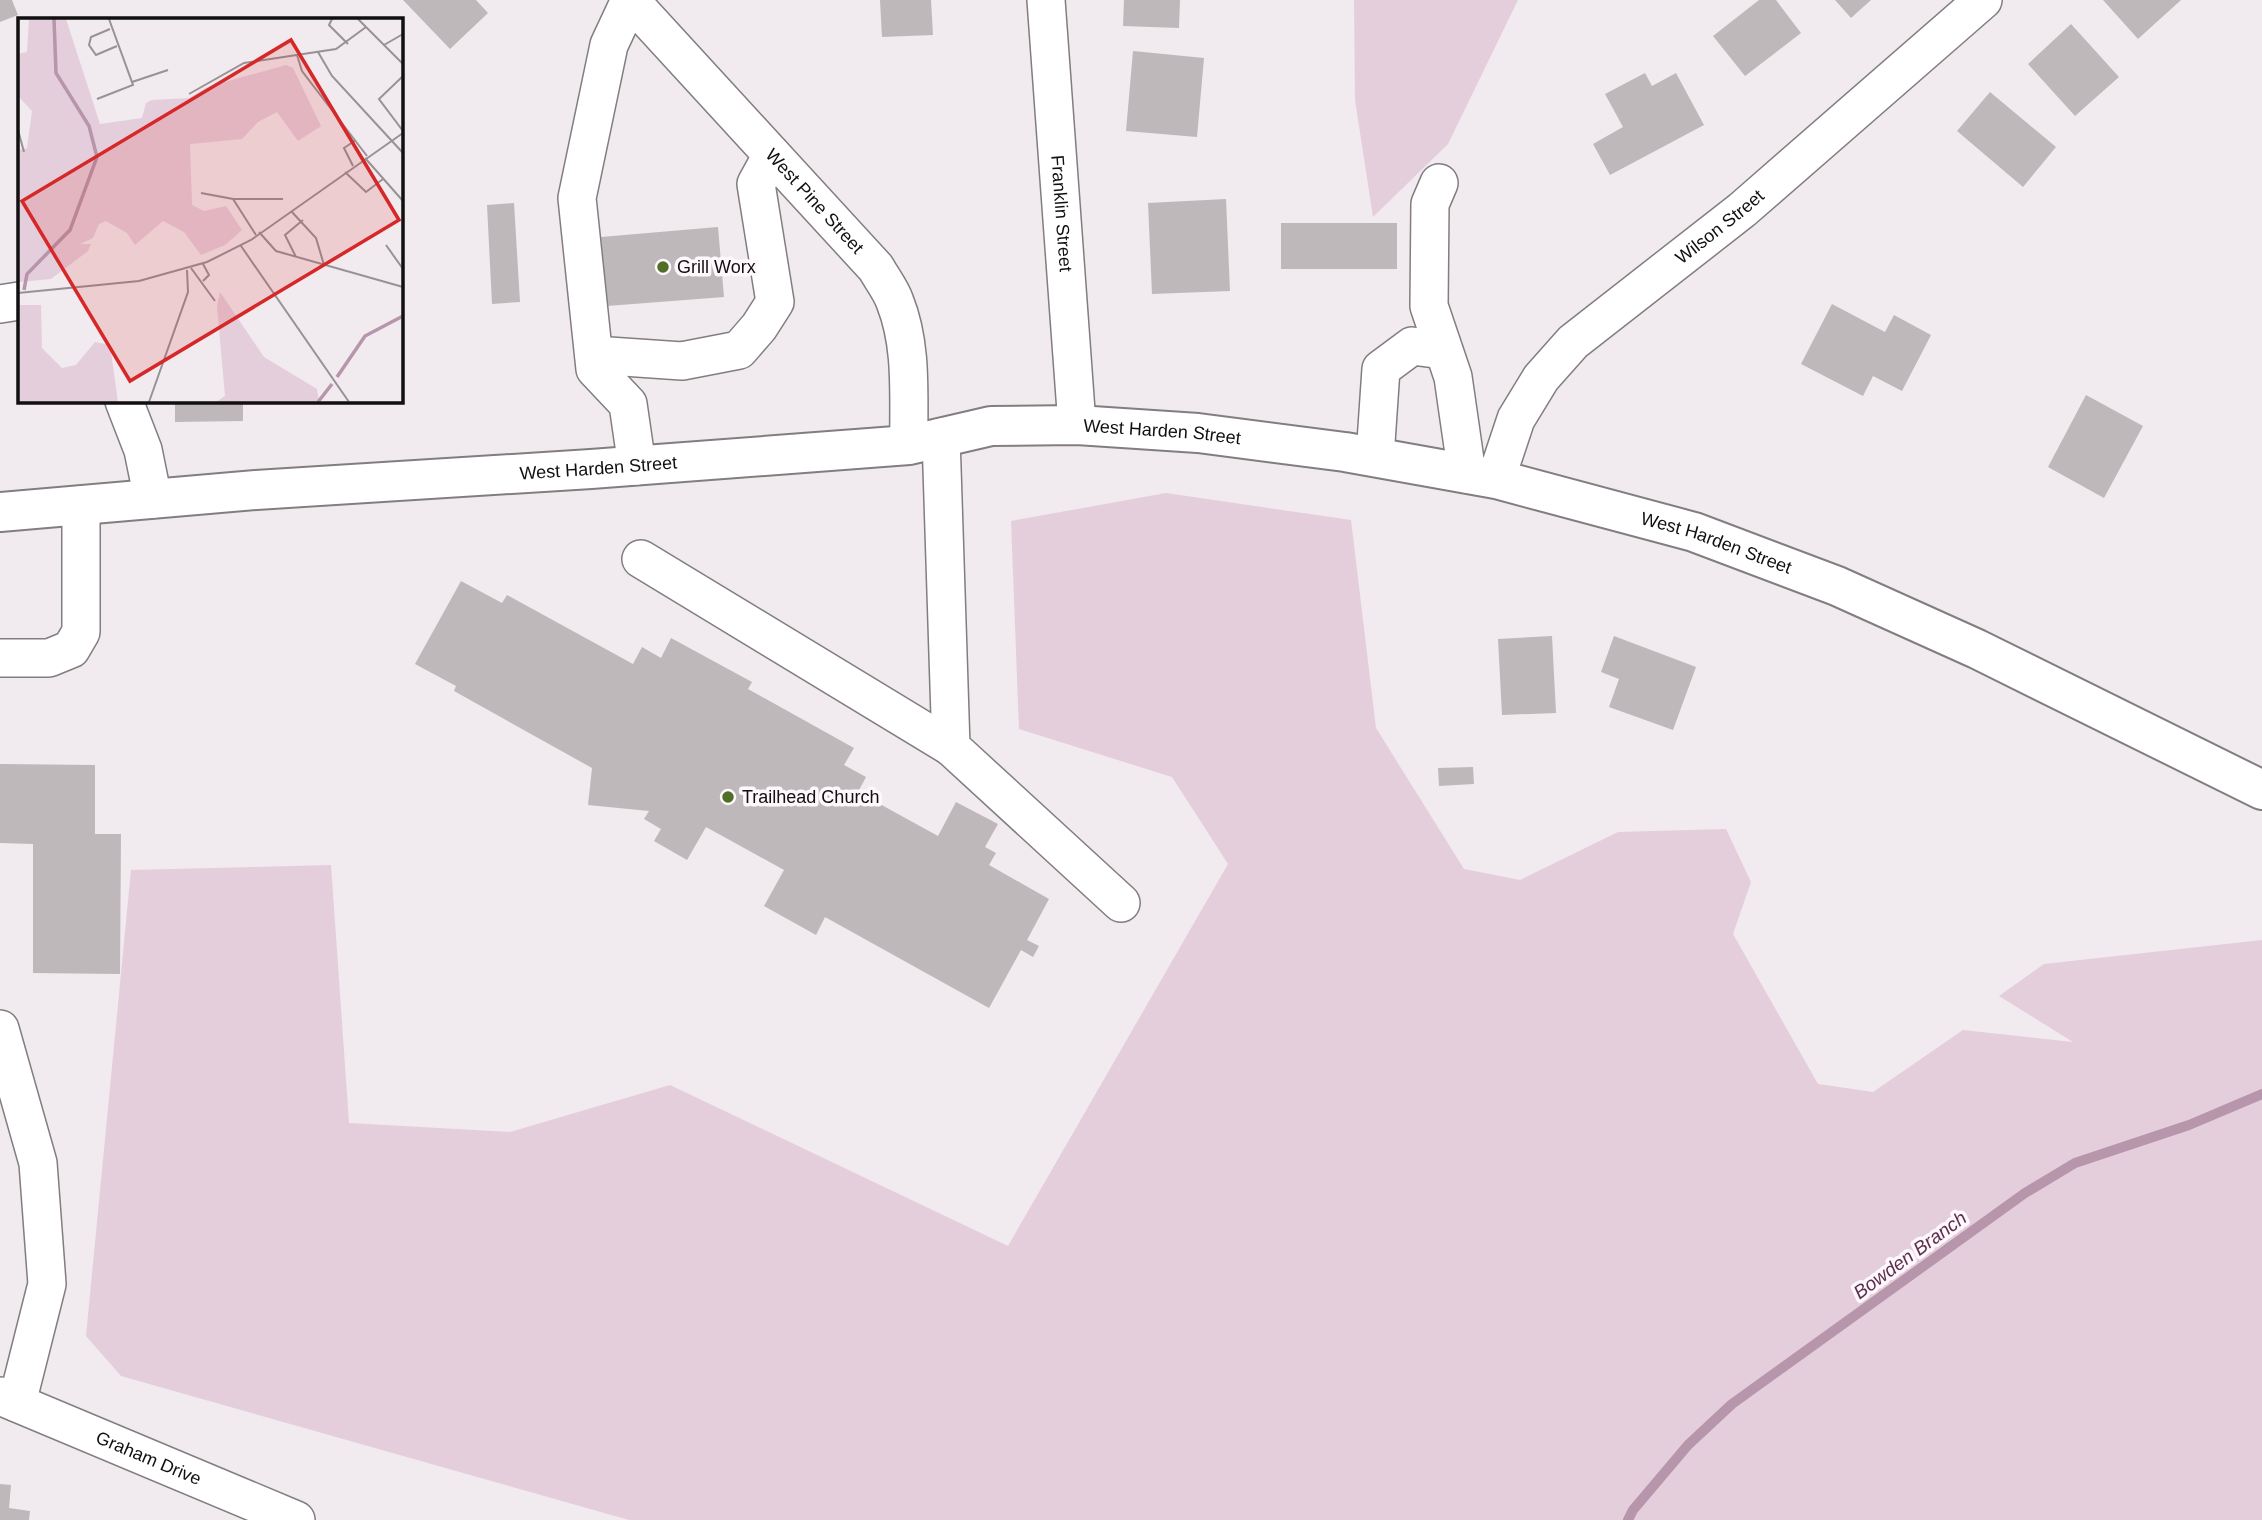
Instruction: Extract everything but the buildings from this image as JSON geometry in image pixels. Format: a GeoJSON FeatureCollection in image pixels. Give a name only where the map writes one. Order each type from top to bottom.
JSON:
{"type":"FeatureCollection","features":[{"type":"Feature","properties":{"kind":"main road","name":"West Harden Street"},"geometry":{"type":"LineString","coordinates":[[0,512],[256,490],[637,466],[925,441],[991,425],[1077,425],[1198,433],[1376,457],[1481,477],[1695,532],[1837,586],[1977,649],[2262,790]]}},
{"type":"Feature","properties":{"kind":"street"},"geometry":{"type":"LineString","coordinates":[[630,0],[609,45],[577,198],[595,369],[628,404],[637,466]]}},
{"type":"Feature","properties":{"kind":"street","name":"West Pine Street"},"geometry":{"type":"LineString","coordinates":[[630,0],[876,268],[895,300],[905,336],[908,368],[925,441],[951,747]]}},
{"type":"Feature","properties":{"kind":"street","name":"Franklin Street"},"geometry":{"type":"LineString","coordinates":[[1046,0],[1077,425]]}},
{"type":"Feature","properties":{"kind":"street","name":"Wilson Street"},"geometry":{"type":"LineString","coordinates":[[1481,477],[1541,378],[1573,342],[1742,211],[1983,0]]}},
{"type":"Feature","properties":{"kind":"street"},"geometry":{"type":"LineString","coordinates":[[594,355],[682,361],[739,350],[759,327],[775,302],[756,184],[772,155]]}},
{"type":"Feature","properties":{"kind":"street"},"geometry":{"type":"LineString","coordinates":[[1439,183],[1430,204],[1429,306],[1453,377],[1481,477]]}},
{"type":"Feature","properties":{"kind":"street"},"geometry":{"type":"LineString","coordinates":[[0,304],[18,301]]}},
{"type":"Feature","properties":{"kind":"street"},"geometry":{"type":"LineString","coordinates":[[1376,457],[1381,369],[1412,346],[1444,350]]}},
{"type":"Feature","properties":{"kind":"street"},"geometry":{"type":"LineString","coordinates":[[124,402],[143,450],[152,499]]}},
{"type":"Feature","properties":{"kind":"street"},"geometry":{"type":"LineString","coordinates":[[0,658],[49,658],[71,649],[81,632],[81,505]]}},
{"type":"Feature","properties":{"kind":"street"},"geometry":{"type":"LineString","coordinates":[[642,559],[951,747],[1121,903]]}},
{"type":"Feature","properties":{"kind":"street"},"geometry":{"type":"LineString","coordinates":[[0,1029],[38,1163],[47,1284],[9,1399]]}},
{"type":"Feature","properties":{"kind":"street","name":"Graham Drive"},"geometry":{"type":"LineString","coordinates":[[9,1399],[296,1520]]}},
{"type":"Feature","properties":{"kind":"shaded area"},"geometry":{"type":"Polygon","coordinates":[[[1354,0],[1518,0],[1448,144],[1373,217],[1355,100],[1354,0]]]}},
{"type":"Feature","properties":{"kind":"shaded area"},"geometry":{"type":"Polygon","coordinates":[[[1166,493],[1351,520],[1376,728],[1464,869],[1520,880],[1618,832],[1726,829],[1751,882],[1733,934],[1818,1084],[1873,1092],[1963,1030],[2073,1042],[1999,996],[2044,964],[2262,940],[2262,1520],[629,1520],[121,1376],[86,1336],[131,870],[331,865],[349,1123],[510,1132],[670,1085],[1008,1246],[1228,864],[1172,777],[1019,729],[1011,521],[1166,493]]]}},
{"type":"Feature","properties":{"kind":"waterway","name":"Bowden Branch"},"geometry":{"type":"LineString","coordinates":[[1628,1520],[1633,1510],[1688,1445],[1732,1404],[2025,1193],[2075,1163],[2189,1125],[2262,1094]]}},
{"type":"Feature","properties":{"kind":"place","name":"Grill Worx"},"geometry":{"type":"Point","coordinates":[663,267]}},
{"type":"Feature","properties":{"kind":"place","name":"Trailhead Church"},"geometry":{"type":"Point","coordinates":[728,797]}}]}
